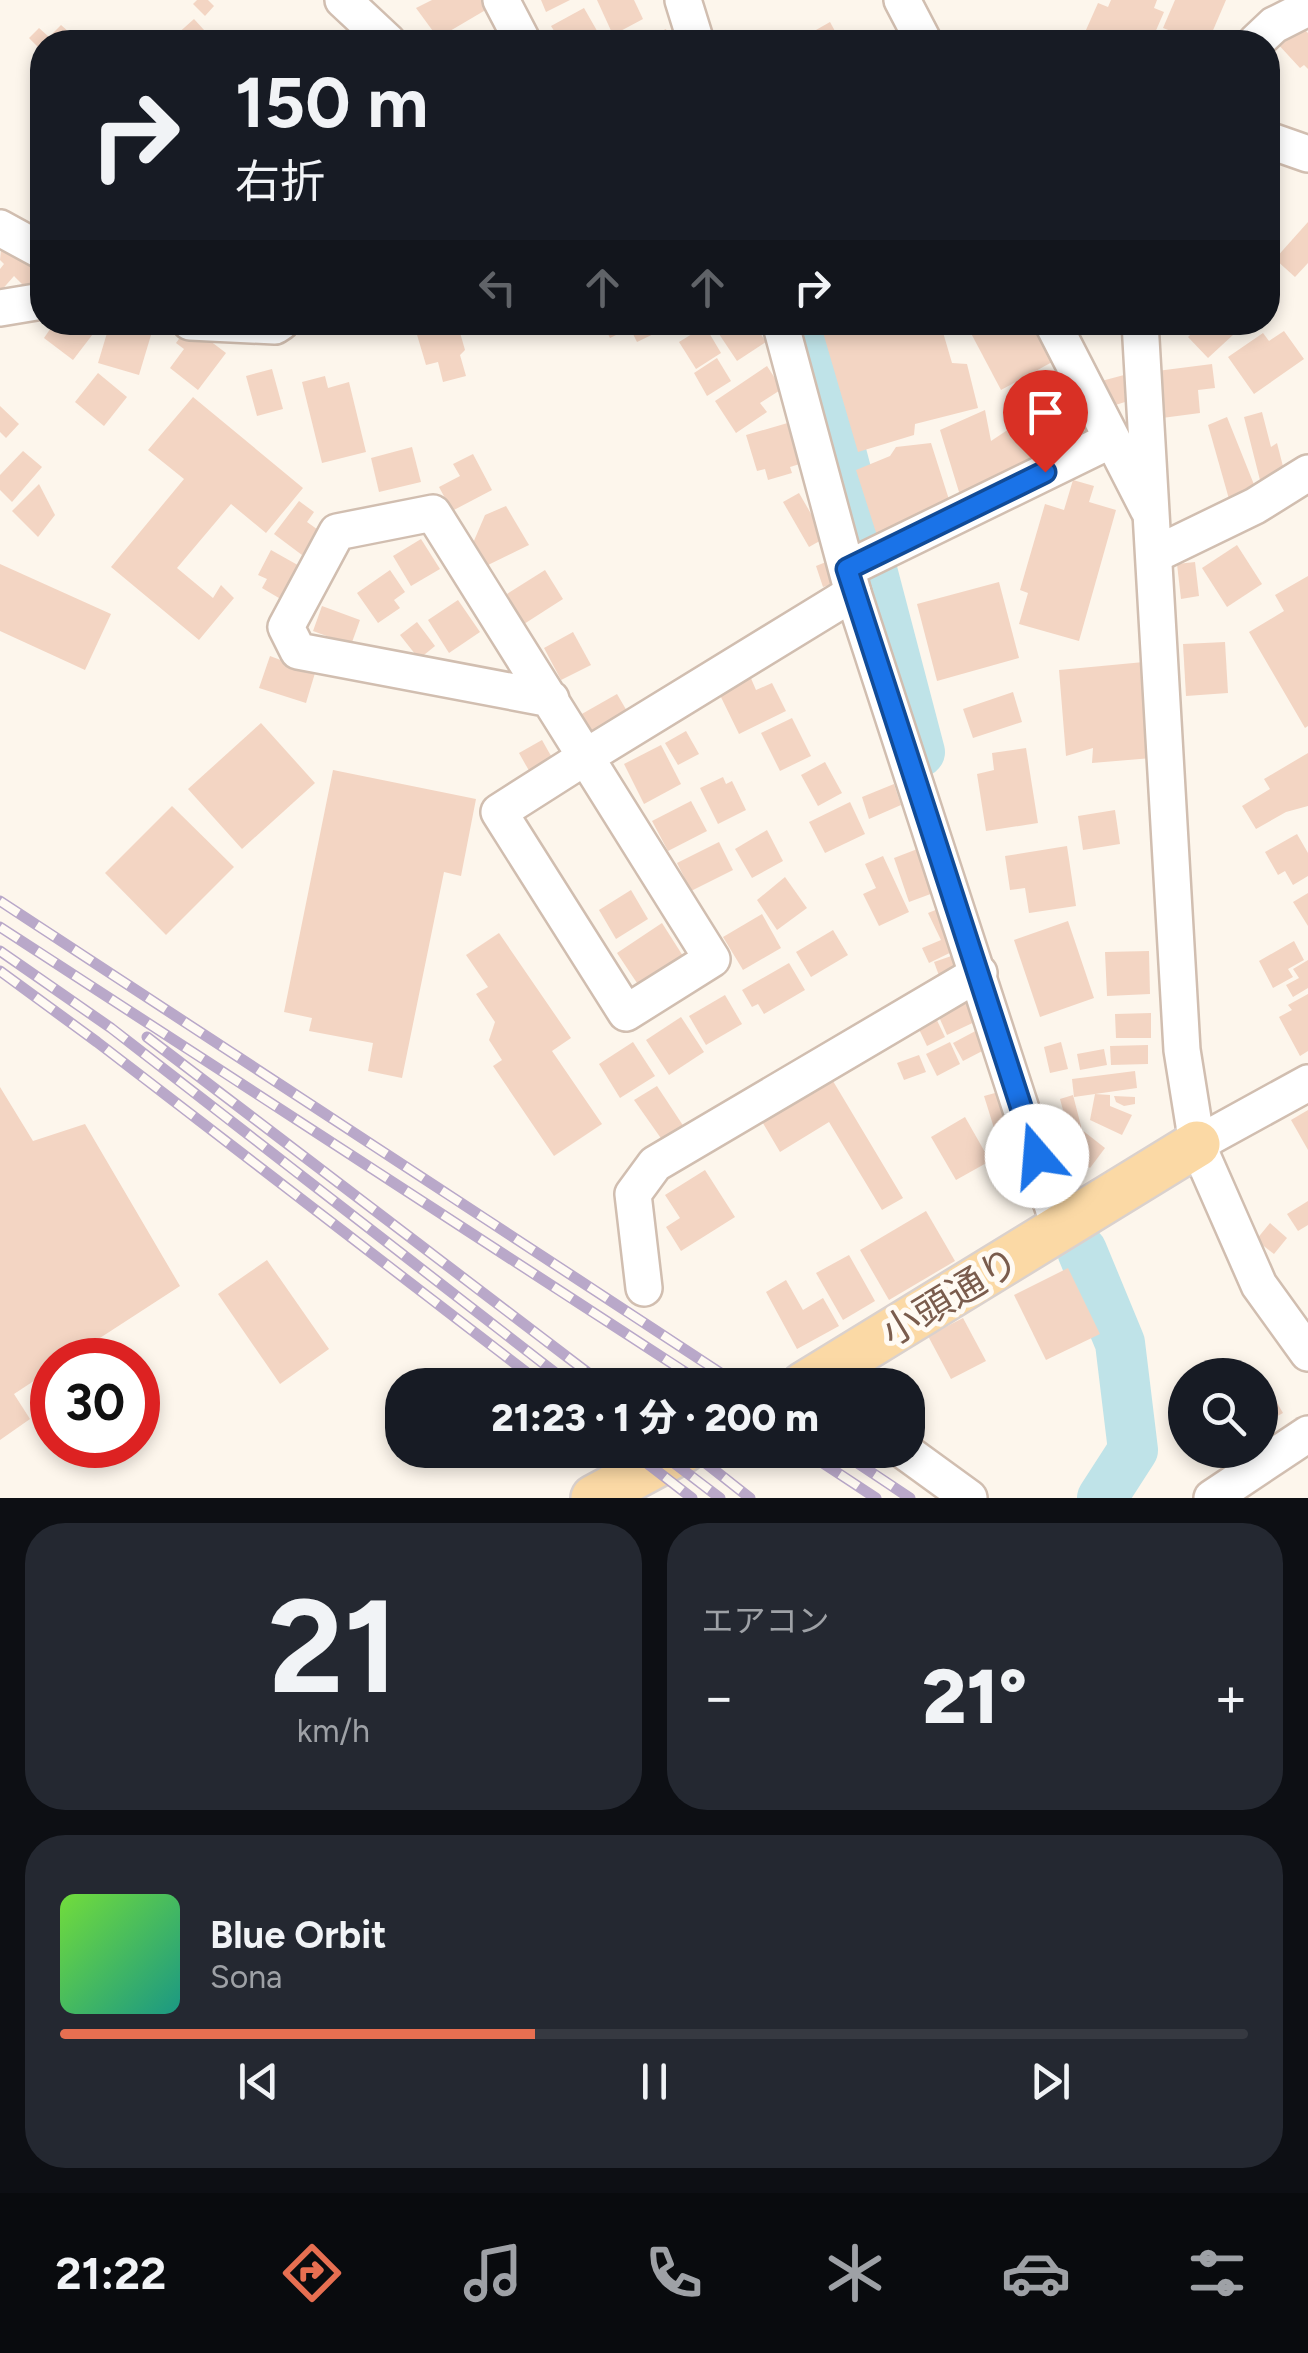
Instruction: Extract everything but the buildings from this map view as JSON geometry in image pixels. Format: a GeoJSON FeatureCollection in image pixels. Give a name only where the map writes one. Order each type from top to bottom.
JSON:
{"type":"FeatureCollection","features":[{"type":"Feature","properties":{"kind":"main road","name":"小頭通り"},"geometry":{"type":"LineString","coordinates":[[835,1368],[1198,1144]]}},
{"type":"Feature","properties":{"kind":"main road"},"geometry":{"type":"LineString","coordinates":[[601,1496],[651,1468]]}},
{"type":"Feature","properties":{"kind":"street"},"geometry":{"type":"LineString","coordinates":[[343,0],[375,30]]}},
{"type":"Feature","properties":{"kind":"street"},"geometry":{"type":"LineString","coordinates":[[501,0],[517,30]]}},
{"type":"Feature","properties":{"kind":"street"},"geometry":{"type":"LineString","coordinates":[[683,0],[692,30]]}},
{"type":"Feature","properties":{"kind":"street"},"geometry":{"type":"LineString","coordinates":[[902,0],[918,30]]}},
{"type":"Feature","properties":{"kind":"street"},"geometry":{"type":"LineString","coordinates":[[1261,22],[1308,8]]}},
{"type":"Feature","properties":{"kind":"street"},"geometry":{"type":"LineString","coordinates":[[1280,144],[1308,154]]}},
{"type":"Feature","properties":{"kind":"street"},"geometry":{"type":"LineString","coordinates":[[0,228],[30,244]]}},
{"type":"Feature","properties":{"kind":"street"},"geometry":{"type":"LineString","coordinates":[[0,308],[30,303]]}},
{"type":"Feature","properties":{"kind":"street"},"geometry":{"type":"LineString","coordinates":[[784,335],[850,581],[1060,1229]]}},
{"type":"Feature","properties":{"kind":"street"},"geometry":{"type":"LineString","coordinates":[[1058,335],[1153,518]]}},
{"type":"Feature","properties":{"kind":"street"},"geometry":{"type":"LineString","coordinates":[[1141,335],[1182,1050],[1198,1144],[1259,1285],[1308,1353]]}},
{"type":"Feature","properties":{"kind":"street"},"geometry":{"type":"LineString","coordinates":[[551,699],[298,650],[286,627],[338,532],[433,512],[551,699],[586,756],[712,959],[626,1013],[499,812],[586,756],[850,581],[1111,440]]}},
{"type":"Feature","properties":{"kind":"street"},"geometry":{"type":"LineString","coordinates":[[1156,554],[1255,506],[1308,473]]}},
{"type":"Feature","properties":{"kind":"street"},"geometry":{"type":"LineString","coordinates":[[644,1288],[633,1194],[655,1164],[978,973]]}},
{"type":"Feature","properties":{"kind":"street"},"geometry":{"type":"LineString","coordinates":[[1198,1144],[1308,1083]]}},
{"type":"Feature","properties":{"kind":"street"},"geometry":{"type":"LineString","coordinates":[[1212,1498],[1308,1434]]}},
{"type":"Feature","properties":{"kind":"street"},"geometry":{"type":"LineString","coordinates":[[925,1466],[970,1498]]}},
{"type":"Feature","properties":{"kind":"waterway"},"geometry":{"type":"LineString","coordinates":[[810,335],[920,752]]}},
{"type":"Feature","properties":{"kind":"waterway"},"geometry":{"type":"LineString","coordinates":[[1082,1251],[1120,1343],[1133,1450],[1102,1498]]}},
{"type":"Feature","properties":{"kind":"railway"},"geometry":{"type":"LineString","coordinates":[[0,901],[713,1368]]}},
{"type":"Feature","properties":{"kind":"railway"},"geometry":{"type":"LineString","coordinates":[[0,927],[679,1368]]}},
{"type":"Feature","properties":{"kind":"railway"},"geometry":{"type":"LineString","coordinates":[[0,951],[111,1028],[549,1368]]}},
{"type":"Feature","properties":{"kind":"railway"},"geometry":{"type":"LineString","coordinates":[[0,971],[521,1368]]}},
{"type":"Feature","properties":{"kind":"railway"},"geometry":{"type":"LineString","coordinates":[[147,1037],[582,1368]]}},
{"type":"Feature","properties":{"kind":"railway"},"geometry":{"type":"LineString","coordinates":[[653,1468],[692,1498]]}},
{"type":"Feature","properties":{"kind":"railway"},"geometry":{"type":"LineString","coordinates":[[681,1468],[720,1498]]}},
{"type":"Feature","properties":{"kind":"railway"},"geometry":{"type":"LineString","coordinates":[[712,1468],[750,1498]]}},
{"type":"Feature","properties":{"kind":"railway"},"geometry":{"type":"LineString","coordinates":[[830,1468],[876,1498]]}},
{"type":"Feature","properties":{"kind":"railway"},"geometry":{"type":"LineString","coordinates":[[865,1468],[910,1498]]}},
{"type":"Feature","properties":{"kind":"route"},"geometry":{"type":"LineString","coordinates":[[1037,1156],[847,569],[1045,472]]}}]}
